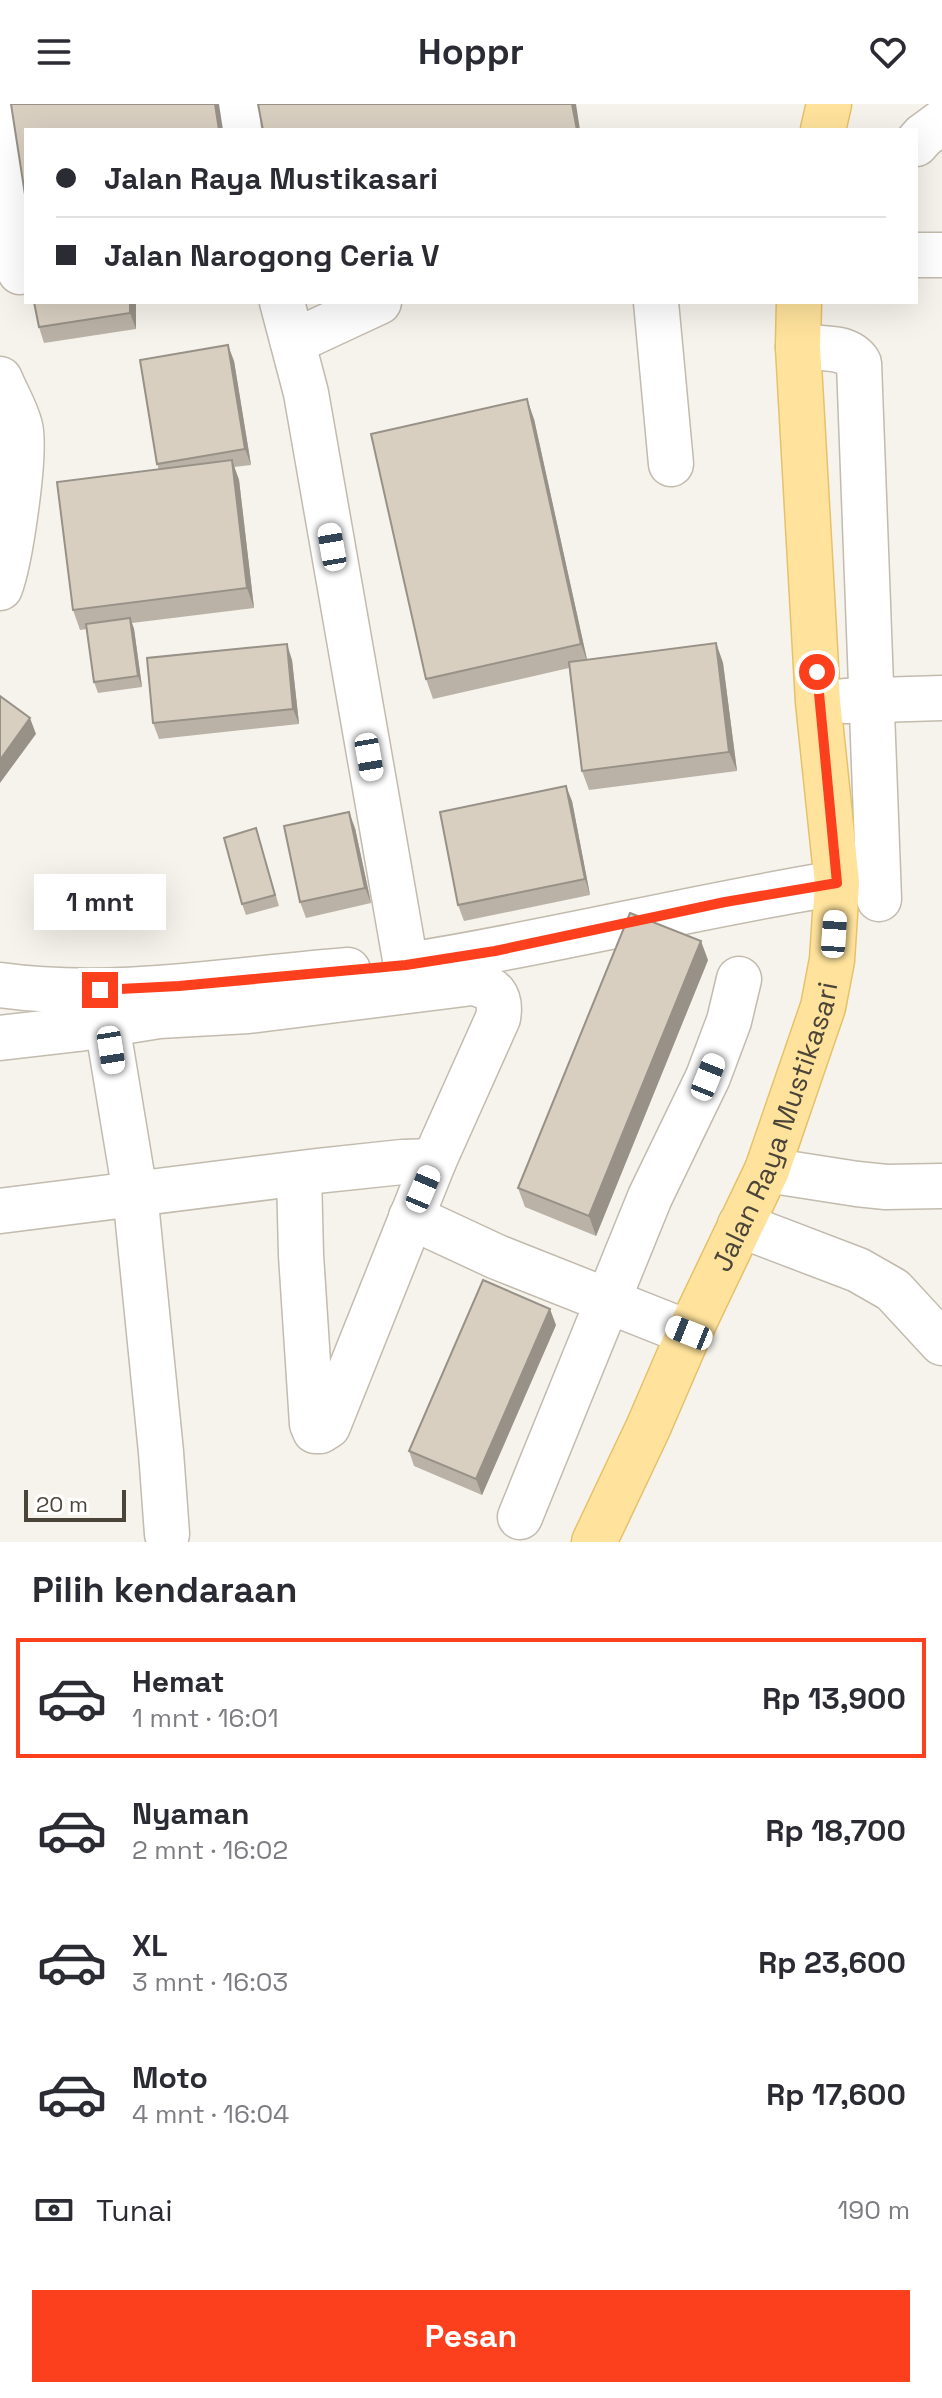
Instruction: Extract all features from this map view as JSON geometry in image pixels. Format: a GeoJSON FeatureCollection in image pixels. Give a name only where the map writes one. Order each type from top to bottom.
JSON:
{"type":"FeatureCollection","features":[{"type":"Feature","properties":{"kind":"main road"},"geometry":{"type":"LineString","coordinates":[[823,128],[829,104]]}},
{"type":"Feature","properties":{"kind":"main road","name":"Jalan Raya Mustikasari"},"geometry":{"type":"LineString","coordinates":[[594,1542],[767,1170],[823,1007],[832,960],[837,883],[818,702],[798,347],[799,304]]}},
{"type":"Feature","properties":{"kind":"street"},"geometry":{"type":"LineString","coordinates":[[11,104],[20,272]]}},
{"type":"Feature","properties":{"kind":"street"},"geometry":{"type":"LineString","coordinates":[[236,104],[239,128]]}},
{"type":"Feature","properties":{"kind":"street"},"geometry":{"type":"LineString","coordinates":[[918,142],[942,122]]}},
{"type":"Feature","properties":{"kind":"street"},"geometry":{"type":"LineString","coordinates":[[918,255],[942,255]]}},
{"type":"Feature","properties":{"kind":"street"},"geometry":{"type":"LineString","coordinates":[[370,304],[287,322],[306,393],[406,965]]}},
{"type":"Feature","properties":{"kind":"street"},"geometry":{"type":"LineString","coordinates":[[656,304],[671,464]]}},
{"type":"Feature","properties":{"kind":"street"},"geometry":{"type":"LineString","coordinates":[[798,347],[845,351],[853,354],[859,363],[879,899]]}},
{"type":"Feature","properties":{"kind":"street"},"geometry":{"type":"LineString","coordinates":[[0,379],[21,427],[11,449],[14,524],[1,583]]}},
{"type":"Feature","properties":{"kind":"street"},"geometry":{"type":"LineString","coordinates":[[818,702],[942,698]]}},
{"type":"Feature","properties":{"kind":"street"},"geometry":{"type":"LineString","coordinates":[[0,985],[73,992],[179,986],[406,965],[495,951],[725,902],[837,883]]}},
{"type":"Feature","properties":{"kind":"street"},"geometry":{"type":"LineString","coordinates":[[520,1517],[650,1197],[708,1077],[729,1021],[739,979]]}},
{"type":"Feature","properties":{"kind":"street"},"geometry":{"type":"LineString","coordinates":[[0,1038],[159,1016],[248,1011],[472,983],[490,988],[499,999],[498,1018],[434,1161],[328,1426],[323,1431],[315,1431],[312,1424],[299,1174]]}},
{"type":"Feature","properties":{"kind":"street"},"geometry":{"type":"LineString","coordinates":[[107,1024],[135,1193],[167,1534]]}},
{"type":"Feature","properties":{"kind":"street"},"geometry":{"type":"LineString","coordinates":[[0,1211],[402,1162],[434,1161]]}},
{"type":"Feature","properties":{"kind":"street"},"geometry":{"type":"LineString","coordinates":[[767,1170],[886,1187],[942,1186]]}},
{"type":"Feature","properties":{"kind":"street"},"geometry":{"type":"LineString","coordinates":[[411,1217],[497,1257],[689,1333]]}},
{"type":"Feature","properties":{"kind":"street"},"geometry":{"type":"LineString","coordinates":[[740,1225],[858,1270],[893,1290],[942,1343]]}},
{"type":"Feature","properties":{"kind":"building"},"geometry":{"type":"Polygon","coordinates":[[[11,104],[215,104],[219,128],[24,128],[24,188],[11,104]]]}},
{"type":"Feature","properties":{"kind":"building"},"geometry":{"type":"Polygon","coordinates":[[[258,104],[572,104],[577,128],[263,128],[258,104]]]}},
{"type":"Feature","properties":{"kind":"building"},"geometry":{"type":"Polygon","coordinates":[[[34,304],[130,304],[130,313],[39,327],[34,304]]]}},
{"type":"Feature","properties":{"kind":"building"},"geometry":{"type":"Polygon","coordinates":[[[228,345],[245,449],[157,464],[140,360],[228,345]]]}},
{"type":"Feature","properties":{"kind":"building"},"geometry":{"type":"Polygon","coordinates":[[[527,399],[581,644],[426,679],[371,434],[527,399]]]}},
{"type":"Feature","properties":{"kind":"building"},"geometry":{"type":"Polygon","coordinates":[[[232,460],[247,588],[73,610],[57,482],[232,460]]]}},
{"type":"Feature","properties":{"kind":"building"},"geometry":{"type":"Polygon","coordinates":[[[130,618],[138,676],[94,682],[86,624],[130,618]]]}},
{"type":"Feature","properties":{"kind":"building"},"geometry":{"type":"Polygon","coordinates":[[[716,643],[729,752],[582,771],[569,662],[716,643]]]}},
{"type":"Feature","properties":{"kind":"building"},"geometry":{"type":"Polygon","coordinates":[[[287,644],[293,709],[153,723],[147,658],[287,644]]]}},
{"type":"Feature","properties":{"kind":"building"},"geometry":{"type":"Polygon","coordinates":[[[0,696],[30,718],[0,760],[0,696]]]}},
{"type":"Feature","properties":{"kind":"building"},"geometry":{"type":"Polygon","coordinates":[[[566,786],[585,879],[458,905],[440,812],[566,786]]]}},
{"type":"Feature","properties":{"kind":"building"},"geometry":{"type":"Polygon","coordinates":[[[349,812],[365,888],[300,902],[284,826],[349,812]]]}},
{"type":"Feature","properties":{"kind":"building"},"geometry":{"type":"Polygon","coordinates":[[[256,828],[275,895],[242,904],[224,838],[256,828]]]}},
{"type":"Feature","properties":{"kind":"building"},"geometry":{"type":"Polygon","coordinates":[[[630,913],[701,941],[589,1216],[518,1188],[630,913]]]}},
{"type":"Feature","properties":{"kind":"building"},"geometry":{"type":"Polygon","coordinates":[[[483,1280],[550,1309],[476,1479],[409,1451],[483,1280]]]}},
{"type":"Feature","properties":{"kind":"route"},"geometry":{"type":"LineString","coordinates":[[100,990],[179,986],[406,965],[495,951],[725,902],[837,883],[817,672]]}}]}
